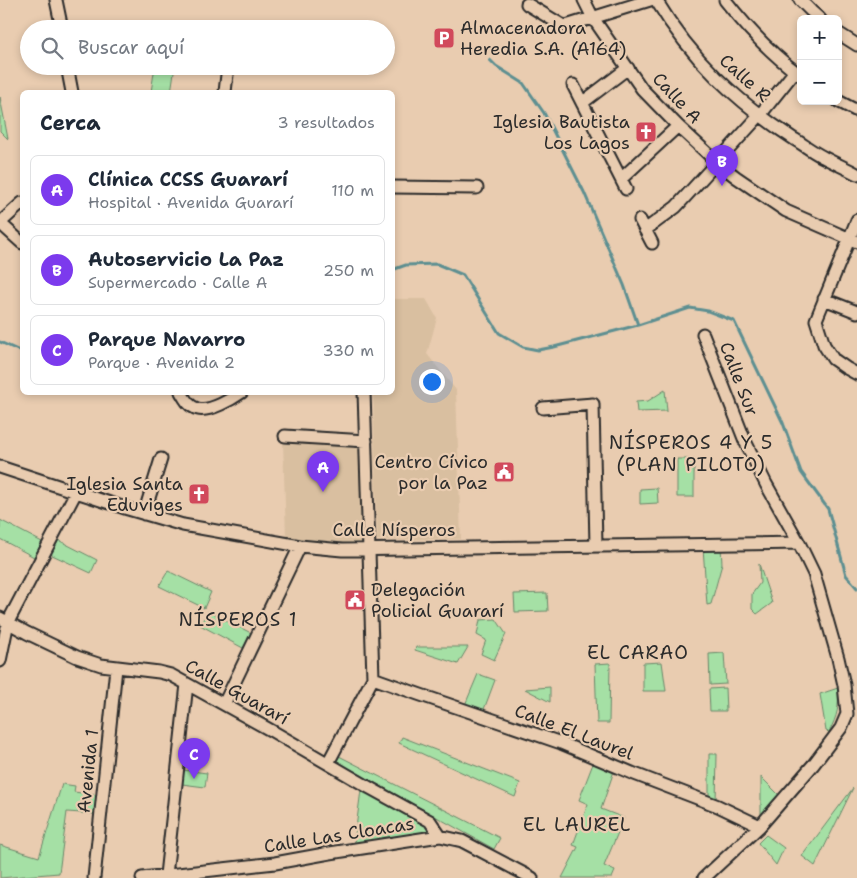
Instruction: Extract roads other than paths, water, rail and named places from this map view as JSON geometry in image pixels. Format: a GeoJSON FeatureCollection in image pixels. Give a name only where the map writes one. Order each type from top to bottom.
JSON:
{"type":"FeatureCollection","features":[{"type":"Feature","properties":{"kind":"street"},"geometry":{"type":"LineString","coordinates":[[56,0],[60,20]]}},
{"type":"Feature","properties":{"kind":"street"},"geometry":{"type":"LineString","coordinates":[[584,0],[594,18]]}},
{"type":"Feature","properties":{"kind":"street"},"geometry":{"type":"LineString","coordinates":[[527,4],[566,26],[650,0]]}},
{"type":"Feature","properties":{"kind":"street","name":"Calle R"},"geometry":{"type":"LineString","coordinates":[[656,0],[670,24],[697,58],[727,88],[769,122],[822,157],[857,174]]}},
{"type":"Feature","properties":{"kind":"street"},"geometry":{"type":"LineString","coordinates":[[725,0],[766,48],[797,72]]}},
{"type":"Feature","properties":{"kind":"street"},"geometry":{"type":"LineString","coordinates":[[800,0],[816,15]]}},
{"type":"Feature","properties":{"kind":"street","name":"Calle A"},"geometry":{"type":"LineString","coordinates":[[594,18],[642,89],[718,163],[786,211],[853,241]]}},
{"type":"Feature","properties":{"kind":"street"},"geometry":{"type":"LineString","coordinates":[[842,35],[857,45]]}},
{"type":"Feature","properties":{"kind":"street"},"geometry":{"type":"LineString","coordinates":[[582,103],[628,68]]}},
{"type":"Feature","properties":{"kind":"street"},"geometry":{"type":"LineString","coordinates":[[652,243],[642,225],[676,207],[797,74]]}},
{"type":"Feature","properties":{"kind":"street"},"geometry":{"type":"LineString","coordinates":[[69,75],[72,90]]}},
{"type":"Feature","properties":{"kind":"street"},"geometry":{"type":"LineString","coordinates":[[225,90],[227,75]]}},
{"type":"Feature","properties":{"kind":"street"},"geometry":{"type":"LineString","coordinates":[[573,85],[623,184],[678,126]]}},
{"type":"Feature","properties":{"kind":"street"},"geometry":{"type":"LineString","coordinates":[[842,103],[857,111]]}},
{"type":"Feature","properties":{"kind":"street"},"geometry":{"type":"LineString","coordinates":[[395,187],[477,188]]}},
{"type":"Feature","properties":{"kind":"street"},"geometry":{"type":"LineString","coordinates":[[20,205],[0,223],[20,241]]}},
{"type":"Feature","properties":{"kind":"street"},"geometry":{"type":"LineString","coordinates":[[857,220],[853,241],[824,299],[816,320],[824,345],[833,359],[857,374]]}},
{"type":"Feature","properties":{"kind":"street"},"geometry":{"type":"LineString","coordinates":[[824,299],[857,312]]}},
{"type":"Feature","properties":{"kind":"street","name":"Calle Sur"},"geometry":{"type":"LineString","coordinates":[[703,334],[745,441],[814,574],[838,658],[844,685],[847,714],[841,728],[813,765],[760,826],[704,878]]}},
{"type":"Feature","properties":{"kind":"street"},"geometry":{"type":"LineString","coordinates":[[183,395],[188,403],[198,410],[212,408],[228,402],[238,395]]}},
{"type":"Feature","properties":{"kind":"street"},"geometry":{"type":"LineString","coordinates":[[328,763],[374,678],[364,395]]}},
{"type":"Feature","properties":{"kind":"street"},"geometry":{"type":"LineString","coordinates":[[543,408],[592,404],[596,546]]}},
{"type":"Feature","properties":{"kind":"street"},"geometry":{"type":"LineString","coordinates":[[285,436],[366,441]]}},
{"type":"Feature","properties":{"kind":"street"},"geometry":{"type":"LineString","coordinates":[[144,514],[161,459]]}},
{"type":"Feature","properties":{"kind":"street","name":"Calle Nísperos"},"geometry":{"type":"LineString","coordinates":[[0,467],[183,525],[300,546],[342,550],[799,543]]}},
{"type":"Feature","properties":{"kind":"street"},"geometry":{"type":"LineString","coordinates":[[0,661],[4,620],[76,492]]}},
{"type":"Feature","properties":{"kind":"street"},"geometry":{"type":"LineString","coordinates":[[224,704],[300,546]]}},
{"type":"Feature","properties":{"kind":"street","name":"Calle Guararí"},"geometry":{"type":"LineString","coordinates":[[4,620],[27,633],[101,665],[159,672],[171,676],[224,704],[430,822],[440,836]]}},
{"type":"Feature","properties":{"kind":"street","name":"Avenida 1"},"geometry":{"type":"LineString","coordinates":[[94,878],[116,668]]}},
{"type":"Feature","properties":{"kind":"street","name":"Calle El Laurel"},"geometry":{"type":"LineString","coordinates":[[374,678],[561,743],[718,806],[760,826]]}},
{"type":"Feature","properties":{"kind":"street"},"geometry":{"type":"LineString","coordinates":[[166,875],[187,684]]}},
{"type":"Feature","properties":{"kind":"street","name":"Calle Las Cloacas"},"geometry":{"type":"LineString","coordinates":[[143,878],[276,863],[440,836],[462,841],[532,878]]}},
{"type":"Feature","properties":{"kind":"waterway"},"geometry":{"type":"LineString","coordinates":[[490,60],[523,83],[544,113],[584,192],[624,285],[638,325]]}},
{"type":"Feature","properties":{"kind":"waterway"},"geometry":{"type":"LineString","coordinates":[[395,269],[406,265],[437,264],[463,275],[499,333],[523,347],[538,350],[638,325],[690,308],[708,311],[734,321],[783,423],[801,472],[828,509],[846,575],[857,588]]}},
{"type":"Feature","properties":{"kind":"waterway"},"geometry":{"type":"LineString","coordinates":[[0,342],[20,351]]}},
{"type":"Feature","properties":{"kind":"place","name":"Almacenadora Heredia S.A. (A164)"},"geometry":{"type":"Point","coordinates":[444,38]}},
{"type":"Feature","properties":{"kind":"place","name":"Iglesia Bautista Los Lagos"},"geometry":{"type":"Point","coordinates":[646,132]}},
{"type":"Feature","properties":{"kind":"place","name":"Autoservicio La Paz"},"geometry":{"type":"Point","coordinates":[722,186]}},
{"type":"Feature","properties":{"kind":"place","name":"Centro Cívico por la Paz"},"geometry":{"type":"Point","coordinates":[504,472]}},
{"type":"Feature","properties":{"kind":"place","name":"Clínica CCSS Guararí"},"geometry":{"type":"Point","coordinates":[323,492]}},
{"type":"Feature","properties":{"kind":"place","name":"Iglesia Santa Eduviges"},"geometry":{"type":"Point","coordinates":[199,494]}},
{"type":"Feature","properties":{"kind":"place","name":"Delegación Policial Guararí"},"geometry":{"type":"Point","coordinates":[355,600]}},
{"type":"Feature","properties":{"kind":"place","name":"Parque Navarro"},"geometry":{"type":"Point","coordinates":[194,779]}},
{"type":"Feature","properties":{"kind":"district","name":"NÍSPEROS 4 Y 5 (PLAN PILOTO)"},"geometry":{"type":"Point","coordinates":[691,453]}},
{"type":"Feature","properties":{"kind":"district","name":"NÍSPEROS 1"},"geometry":{"type":"Point","coordinates":[238,619]}},
{"type":"Feature","properties":{"kind":"district","name":"EL CARAO"},"geometry":{"type":"Point","coordinates":[638,652]}},
{"type":"Feature","properties":{"kind":"district","name":"EL LAUREL"},"geometry":{"type":"Point","coordinates":[577,824]}}]}
